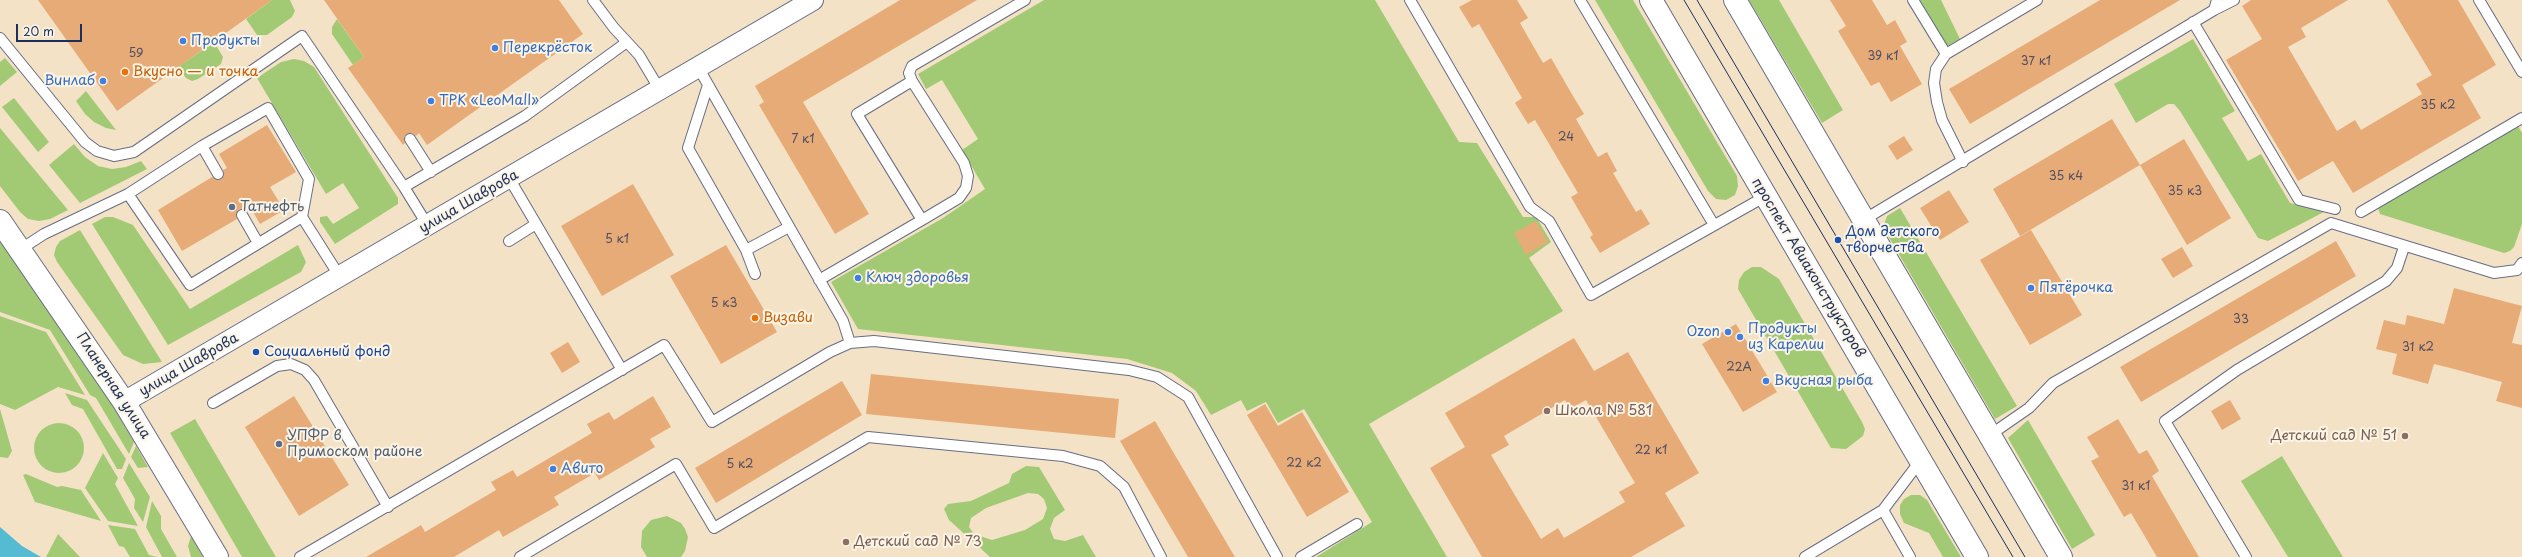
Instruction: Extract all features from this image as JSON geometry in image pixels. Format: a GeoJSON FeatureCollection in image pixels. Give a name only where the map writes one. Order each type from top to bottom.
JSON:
{"type":"FeatureCollection","features":[{"type":"Feature","properties":{"kind":"street","name":"улица Шаврова"},"geometry":{"type":"LineString","coordinates":[[124,402],[813,0]]}},
{"type":"Feature","properties":{"kind":"street","name":"проспект Авиаконструкторов"},"geometry":{"type":"LineString","coordinates":[[1651,0],[1978,557]]}},
{"type":"Feature","properties":{"kind":"street"},"geometry":{"type":"LineString","coordinates":[[1735,0],[2061,557]]}},
{"type":"Feature","properties":{"kind":"street","name":"Планерная улица"},"geometry":{"type":"LineString","coordinates":[[0,221],[21,249],[124,402],[217,557]]}},
{"type":"Feature","properties":{"kind":"lane"},"geometry":{"type":"LineString","coordinates":[[593,0],[639,55],[660,90]]}},
{"type":"Feature","properties":{"kind":"lane"},"geometry":{"type":"LineString","coordinates":[[819,280],[959,198],[966,188],[968,176],[964,163],[912,81],[909,73],[912,66],[1025,0]]}},
{"type":"Feature","properties":{"kind":"lane"},"geometry":{"type":"LineString","coordinates":[[1410,0],[1530,207],[1549,221],[1591,295],[1766,196]]}},
{"type":"Feature","properties":{"kind":"lane"},"geometry":{"type":"LineString","coordinates":[[1580,0],[1714,225]]}},
{"type":"Feature","properties":{"kind":"lane"},"geometry":{"type":"LineString","coordinates":[[1913,0],[1946,54]]}},
{"type":"Feature","properties":{"kind":"lane"},"geometry":{"type":"LineString","coordinates":[[1963,162],[1942,120],[1934,83],[1936,69],[1946,54],[2037,0]]}},
{"type":"Feature","properties":{"kind":"lane"},"geometry":{"type":"LineString","coordinates":[[1864,219],[1963,162],[2193,22],[2215,5],[2234,0]]}},
{"type":"Feature","properties":{"kind":"lane"},"geometry":{"type":"LineString","coordinates":[[2479,0],[2522,72]]}},
{"type":"Feature","properties":{"kind":"lane"},"geometry":{"type":"LineString","coordinates":[[2193,22],[2299,200],[2335,209]]}},
{"type":"Feature","properties":{"kind":"lane"},"geometry":{"type":"LineString","coordinates":[[0,38],[85,142],[97,151],[114,156],[134,152],[302,36],[404,187],[428,226]]}},
{"type":"Feature","properties":{"kind":"lane"},"geometry":{"type":"LineString","coordinates":[[404,187],[525,116],[627,42]]}},
{"type":"Feature","properties":{"kind":"lane"},"geometry":{"type":"LineString","coordinates":[[698,67],[843,321],[850,343]]}},
{"type":"Feature","properties":{"kind":"lane"},"geometry":{"type":"LineString","coordinates":[[912,81],[857,114],[922,220]]}},
{"type":"Feature","properties":{"kind":"lane"},"geometry":{"type":"LineString","coordinates":[[708,85],[688,148],[746,250],[755,274]]}},
{"type":"Feature","properties":{"kind":"lane"},"geometry":{"type":"LineString","coordinates":[[21,249],[44,234],[128,194],[202,146],[268,108],[309,179],[302,217],[340,277]]}},
{"type":"Feature","properties":{"kind":"lane"},"geometry":{"type":"LineString","coordinates":[[2362,212],[2522,118]]}},
{"type":"Feature","properties":{"kind":"lane"},"geometry":{"type":"LineString","coordinates":[[410,139],[431,172]]}},
{"type":"Feature","properties":{"kind":"lane"},"geometry":{"type":"LineString","coordinates":[[202,146],[218,174]]}},
{"type":"Feature","properties":{"kind":"lane"},"geometry":{"type":"LineString","coordinates":[[509,178],[622,370]]}},
{"type":"Feature","properties":{"kind":"lane"},"geometry":{"type":"LineString","coordinates":[[128,194],[190,285],[302,217]]}},
{"type":"Feature","properties":{"kind":"lane"},"geometry":{"type":"LineString","coordinates":[[242,215],[258,243]]}},
{"type":"Feature","properties":{"kind":"lane"},"geometry":{"type":"LineString","coordinates":[[1990,435],[2029,408],[2053,383],[2331,223],[2404,247],[2494,273],[2517,270],[2522,264]]}},
{"type":"Feature","properties":{"kind":"lane"},"geometry":{"type":"LineString","coordinates":[[509,241],[536,224]]}},
{"type":"Feature","properties":{"kind":"lane"},"geometry":{"type":"LineString","coordinates":[[746,250],[789,227]]}},
{"type":"Feature","properties":{"kind":"lane"},"geometry":{"type":"LineString","coordinates":[[2246,557],[2165,421],[2237,370],[2386,281],[2397,268],[2404,247]]}},
{"type":"Feature","properties":{"kind":"lane"},"geometry":{"type":"LineString","coordinates":[[300,557],[664,345],[712,422],[850,343],[874,341],[1129,370],[1157,377],[1188,397],[1277,557]]}},
{"type":"Feature","properties":{"kind":"lane"},"geometry":{"type":"LineString","coordinates":[[213,403],[277,366],[291,364],[305,370],[314,380],[388,507]]}},
{"type":"Feature","properties":{"kind":"lane"},"geometry":{"type":"LineString","coordinates":[[520,557],[676,464],[714,528],[868,437],[1063,456],[1100,466],[1124,488],[1161,557]]}},
{"type":"Feature","properties":{"kind":"lane"},"geometry":{"type":"LineString","coordinates":[[1805,557],[1883,510],[1921,460]]}},
{"type":"Feature","properties":{"kind":"lane"},"geometry":{"type":"LineString","coordinates":[[1883,510],[1910,557]]}},
{"type":"Feature","properties":{"kind":"lane"},"geometry":{"type":"LineString","coordinates":[[1301,557],[1357,524]]}},
{"type":"Feature","properties":{"kind":"green space"},"geometry":{"type":"Polygon","coordinates":[[[272,0],[290,0],[295,11],[292,17],[267,35],[257,35],[246,19],[272,0]]]}},
{"type":"Feature","properties":{"kind":"green space"},"geometry":{"type":"Polygon","coordinates":[[[1044,0],[1375,0],[1459,142],[1477,143],[1523,217],[1536,217],[1551,242],[1529,258],[1563,311],[1369,424],[1447,557],[1316,557],[1372,522],[1304,409],[1278,423],[1266,402],[1247,411],[1241,400],[1211,415],[1196,391],[1172,373],[1127,359],[858,329],[831,282],[943,218],[985,189],[962,150],[978,139],[942,80],[926,89],[918,74],[1044,0]]]}},
{"type":"Feature","properties":{"kind":"green space"},"geometry":{"type":"Polygon","coordinates":[[[1595,0],[1633,0],[1737,176],[1738,186],[1735,195],[1726,200],[1716,199],[1708,191],[1595,0]]]}},
{"type":"Feature","properties":{"kind":"green space"},"geometry":{"type":"Polygon","coordinates":[[[1749,0],[1779,0],[1843,110],[1822,123],[1749,0]]]}},
{"type":"Feature","properties":{"kind":"green space"},"geometry":{"type":"Polygon","coordinates":[[[1918,0],[1941,0],[1960,39],[1947,46],[1918,0]]]}},
{"type":"Feature","properties":{"kind":"green space"},"geometry":{"type":"Polygon","coordinates":[[[337,19],[364,57],[353,65],[332,34],[332,27],[337,19]]]}},
{"type":"Feature","properties":{"kind":"green space"},"geometry":{"type":"Polygon","coordinates":[[[2193,39],[2235,111],[2222,118],[2248,161],[2261,154],[2290,203],[2324,212],[2268,241],[2258,238],[2180,111],[2174,104],[2168,104],[2136,123],[2114,84],[2193,39]]]}},
{"type":"Feature","properties":{"kind":"green space"},"geometry":{"type":"Polygon","coordinates":[[[214,42],[223,57],[221,64],[198,79],[192,81],[186,78],[178,67],[214,42]]]}},
{"type":"Feature","properties":{"kind":"green space"},"geometry":{"type":"Polygon","coordinates":[[[5,58],[17,72],[0,86],[0,62],[5,58]]]}},
{"type":"Feature","properties":{"kind":"green space"},"geometry":{"type":"Polygon","coordinates":[[[294,59],[304,61],[314,67],[398,198],[398,204],[335,244],[320,222],[320,217],[327,216],[333,224],[359,208],[343,183],[326,194],[257,78],[281,62],[294,59]]]}},
{"type":"Feature","properties":{"kind":"green space"},"geometry":{"type":"Polygon","coordinates":[[[86,91],[116,130],[106,128],[94,122],[85,114],[76,101],[86,91]]]}},
{"type":"Feature","properties":{"kind":"green space"},"geometry":{"type":"Polygon","coordinates":[[[14,98],[49,142],[38,152],[2,107],[14,98]]]}},
{"type":"Feature","properties":{"kind":"green space"},"geometry":{"type":"Polygon","coordinates":[[[2518,126],[2522,133],[2522,224],[2514,247],[2510,251],[2504,253],[2380,214],[2378,208],[2518,126]]]}},
{"type":"Feature","properties":{"kind":"green space"},"geometry":{"type":"Polygon","coordinates":[[[0,128],[68,210],[50,219],[39,221],[28,219],[20,212],[0,186],[0,128]]]}},
{"type":"Feature","properties":{"kind":"green space"},"geometry":{"type":"Polygon","coordinates":[[[74,144],[85,157],[98,166],[112,169],[126,167],[141,161],[147,169],[80,203],[49,165],[74,144]]]}},
{"type":"Feature","properties":{"kind":"green space"},"geometry":{"type":"Polygon","coordinates":[[[1900,208],[2017,406],[1995,419],[1883,227],[1887,216],[1900,208]]]}},
{"type":"Feature","properties":{"kind":"green space"},"geometry":{"type":"Polygon","coordinates":[[[105,217],[113,217],[133,225],[190,309],[298,245],[306,262],[301,272],[168,345],[92,224],[105,217]]]}},
{"type":"Feature","properties":{"kind":"green space"},"geometry":{"type":"Polygon","coordinates":[[[80,230],[162,362],[143,364],[123,355],[57,262],[54,255],[56,247],[60,241],[80,230]]]}},
{"type":"Feature","properties":{"kind":"green space"},"geometry":{"type":"Polygon","coordinates":[[[0,240],[112,404],[134,442],[129,454],[96,398],[90,395],[50,330],[0,312],[0,240]]]}},
{"type":"Feature","properties":{"kind":"green space"},"geometry":{"type":"Polygon","coordinates":[[[1752,267],[1761,267],[1779,279],[1862,422],[1865,429],[1863,436],[1846,449],[1831,448],[1738,289],[1739,280],[1744,272],[1752,267]]]}},
{"type":"Feature","properties":{"kind":"green space"},"geometry":{"type":"Polygon","coordinates":[[[0,316],[46,332],[85,395],[58,387],[15,410],[0,404],[0,316]]]}},
{"type":"Feature","properties":{"kind":"green space"},"geometry":{"type":"Polygon","coordinates":[[[65,393],[87,400],[126,459],[122,469],[117,469],[83,409],[72,405],[65,393]]]}},
{"type":"Feature","properties":{"kind":"green space"},"geometry":{"type":"Polygon","coordinates":[[[0,409],[12,451],[8,458],[0,457],[0,409]]]}},
{"type":"Feature","properties":{"kind":"green space"},"geometry":{"type":"Polygon","coordinates":[[[195,419],[276,557],[242,557],[170,433],[195,419]]]}},
{"type":"Feature","properties":{"kind":"green space"},"geometry":{"type":"Polygon","coordinates":[[[2028,420],[2095,535],[2072,549],[2008,438],[2028,420]]]}},
{"type":"Feature","properties":{"kind":"green space"},"geometry":{"type":"Polygon","coordinates":[[[54,423],[64,423],[77,430],[84,443],[84,453],[77,466],[64,473],[54,473],[45,469],[38,462],[34,453],[34,443],[38,434],[45,427],[54,423]]]}},
{"type":"Feature","properties":{"kind":"green space"},"geometry":{"type":"Polygon","coordinates":[[[136,446],[148,467],[138,468],[131,457],[136,446]]]}},
{"type":"Feature","properties":{"kind":"green space"},"geometry":{"type":"Polygon","coordinates":[[[103,453],[118,478],[115,484],[138,526],[108,521],[85,488],[103,453]]]}},
{"type":"Feature","properties":{"kind":"green space"},"geometry":{"type":"Polygon","coordinates":[[[2282,456],[2343,557],[2288,557],[2241,481],[2282,456]]]}},
{"type":"Feature","properties":{"kind":"green space"},"geometry":{"type":"Polygon","coordinates":[[[129,463],[150,497],[143,522],[134,508],[135,499],[123,478],[129,463]]]}},
{"type":"Feature","properties":{"kind":"green space"},"geometry":{"type":"Polygon","coordinates":[[[1026,466],[1039,467],[1065,510],[1054,518],[1050,529],[1054,539],[1065,541],[1083,535],[1096,557],[990,557],[949,520],[944,509],[948,504],[971,501],[1009,483],[1012,474],[1026,466]],[[1028,493],[986,508],[971,518],[969,527],[974,534],[992,540],[1025,530],[1043,519],[1047,508],[1044,499],[1038,494],[1028,493]]]}},
{"type":"Feature","properties":{"kind":"green space"},"geometry":{"type":"Polygon","coordinates":[[[26,474],[57,487],[62,486],[81,490],[101,521],[35,502],[23,475],[26,474]]]}},
{"type":"Feature","properties":{"kind":"green space"},"geometry":{"type":"Polygon","coordinates":[[[1911,495],[1920,495],[1927,500],[1961,557],[1943,557],[1929,533],[1904,523],[1900,514],[1900,505],[1904,499],[1911,495]]]}},
{"type":"Feature","properties":{"kind":"green space"},"geometry":{"type":"Polygon","coordinates":[[[152,501],[161,516],[161,529],[177,557],[162,557],[146,527],[152,501]]]}},
{"type":"Feature","properties":{"kind":"green space"},"geometry":{"type":"Polygon","coordinates":[[[667,516],[681,523],[685,529],[688,537],[685,551],[681,557],[647,557],[641,547],[642,531],[651,520],[667,516]]]}},
{"type":"Feature","properties":{"kind":"green space"},"geometry":{"type":"Polygon","coordinates":[[[108,525],[135,529],[149,555],[157,557],[130,557],[124,547],[119,546],[108,525]]]}},
{"type":"Feature","properties":{"kind":"green space"},"geometry":{"type":"Polygon","coordinates":[[[58,534],[80,557],[46,557],[58,534]]]}},
{"type":"Feature","properties":{"kind":"green space"},"geometry":{"type":"Polygon","coordinates":[[[191,536],[203,557],[191,557],[188,546],[191,536]]]}},
{"type":"Feature","properties":{"kind":"water"},"geometry":{"type":"Polygon","coordinates":[[[0,527],[22,546],[41,557],[0,557],[0,527]]]}},
{"type":"Feature","properties":{"kind":"building"},"geometry":{"type":"Polygon","coordinates":[[[38,0],[272,0],[117,111],[38,0]]]}},
{"type":"Feature","properties":{"kind":"building","name":"ТРК «LeoMall»"},"geometry":{"type":"Polygon","coordinates":[[[324,0],[559,0],[583,34],[427,145],[419,133],[416,136],[410,133],[404,136],[405,143],[403,145],[348,68],[364,57],[324,0]]]}},
{"type":"Feature","properties":{"kind":"building"},"geometry":{"type":"Polygon","coordinates":[[[900,0],[977,0],[803,102],[869,214],[835,234],[759,105],[764,102],[755,86],[900,0]]]}},
{"type":"Feature","properties":{"kind":"building"},"geometry":{"type":"Polygon","coordinates":[[[1472,0],[1517,0],[1528,18],[1520,23],[1543,63],[1551,58],[1584,114],[1576,119],[1598,157],[1607,152],[1617,171],[1613,173],[1636,212],[1641,209],[1650,224],[1600,253],[1590,237],[1593,235],[1571,197],[1578,193],[1535,120],[1528,124],[1515,103],[1522,98],[1479,24],[1472,28],[1459,7],[1472,0]]]}},
{"type":"Feature","properties":{"kind":"building"},"geometry":{"type":"Polygon","coordinates":[[[1830,0],[1872,0],[1887,25],[1895,20],[1907,42],[1900,46],[1922,84],[1891,102],[1879,82],[1871,86],[1838,31],[1846,26],[1830,0]]]}},
{"type":"Feature","properties":{"kind":"building"},"geometry":{"type":"Polygon","coordinates":[[[2100,0],[2180,0],[1970,124],[1949,89],[2100,0]]]}},
{"type":"Feature","properties":{"kind":"building"},"geometry":{"type":"Polygon","coordinates":[[[2251,0],[2348,0],[2301,28],[2306,37],[2288,47],[2337,131],[2355,120],[2361,130],[2422,94],[2416,84],[2432,75],[2387,0],[2458,0],[2496,65],[2462,85],[2481,118],[2353,193],[2333,161],[2298,181],[2226,60],[2262,39],[2242,6],[2251,0]]]}},
{"type":"Feature","properties":{"kind":"building"},"geometry":{"type":"Polygon","coordinates":[[[2112,119],[2140,165],[2020,236],[1993,189],[2112,119]]]}},
{"type":"Feature","properties":{"kind":"building"},"geometry":{"type":"Polygon","coordinates":[[[267,125],[296,172],[270,187],[284,210],[260,224],[252,210],[248,212],[245,209],[239,209],[236,215],[237,219],[182,251],[158,210],[212,177],[218,180],[222,179],[224,174],[223,170],[227,168],[219,154],[267,125]]]}},
{"type":"Feature","properties":{"kind":"building"},"geometry":{"type":"Polygon","coordinates":[[[1904,136],[1913,150],[1897,160],[1888,146],[1904,136]]]}},
{"type":"Feature","properties":{"kind":"building"},"geometry":{"type":"Polygon","coordinates":[[[2184,139],[2231,218],[2187,245],[2140,165],[2184,139]]]}},
{"type":"Feature","properties":{"kind":"building"},"geometry":{"type":"Polygon","coordinates":[[[633,184],[674,255],[602,296],[561,226],[633,184]]]}},
{"type":"Feature","properties":{"kind":"building"},"geometry":{"type":"Polygon","coordinates":[[[1949,190],[1969,222],[1940,240],[1920,208],[1949,190]]]}},
{"type":"Feature","properties":{"kind":"building"},"geometry":{"type":"Polygon","coordinates":[[[1536,221],[1548,242],[1526,255],[1514,233],[1536,221]]]}},
{"type":"Feature","properties":{"kind":"building","name":"Пятёрочка"},"geometry":{"type":"Polygon","coordinates":[[[2031,230],[2082,315],[2030,345],[1980,260],[2031,230]]]}},
{"type":"Feature","properties":{"kind":"building"},"geometry":{"type":"Polygon","coordinates":[[[2336,241],[2356,276],[2141,402],[2120,367],[2336,241]]]}},
{"type":"Feature","properties":{"kind":"building"},"geometry":{"type":"Polygon","coordinates":[[[726,245],[777,332],[721,364],[670,276],[726,245]]]}},
{"type":"Feature","properties":{"kind":"building"},"geometry":{"type":"Polygon","coordinates":[[[2182,247],[2193,266],[2173,278],[2161,259],[2182,247]]]}},
{"type":"Feature","properties":{"kind":"building"},"geometry":{"type":"Polygon","coordinates":[[[2454,288],[2522,306],[2512,343],[2522,345],[2522,408],[2496,401],[2502,382],[2454,369],[2434,364],[2428,384],[2392,374],[2397,354],[2376,349],[2384,320],[2405,325],[2407,315],[2444,324],[2454,288]]]}},
{"type":"Feature","properties":{"kind":"building"},"geometry":{"type":"Polygon","coordinates":[[[1736,324],[1777,392],[1743,412],[1702,344],[1736,324]]]}},
{"type":"Feature","properties":{"kind":"building"},"geometry":{"type":"Polygon","coordinates":[[[1574,338],[1594,371],[1628,352],[1699,473],[1665,493],[1685,526],[1631,557],[1482,557],[1430,468],[1465,447],[1445,413],[1574,338]],[[1565,400],[1504,436],[1509,445],[1491,455],[1541,539],[1558,528],[1564,538],[1625,502],[1619,492],[1635,483],[1586,400],[1570,409],[1565,400]]]}},
{"type":"Feature","properties":{"kind":"building"},"geometry":{"type":"Polygon","coordinates":[[[568,342],[580,362],[562,373],[550,353],[568,342]]]}},
{"type":"Feature","properties":{"kind":"building"},"geometry":{"type":"Polygon","coordinates":[[[871,374],[1119,399],[1115,438],[866,414],[871,374]]]}},
{"type":"Feature","properties":{"kind":"building"},"geometry":{"type":"Polygon","coordinates":[[[842,381],[862,415],[716,503],[695,468],[842,381]]]}},
{"type":"Feature","properties":{"kind":"building"},"geometry":{"type":"Polygon","coordinates":[[[294,396],[349,485],[299,516],[245,427],[294,396]]]}},
{"type":"Feature","properties":{"kind":"building"},"geometry":{"type":"Polygon","coordinates":[[[653,396],[671,427],[650,439],[655,447],[599,480],[595,473],[554,497],[559,505],[503,537],[499,530],[454,557],[366,557],[421,525],[425,532],[496,490],[491,482],[513,470],[517,477],[592,433],[587,424],[609,412],[614,420],[653,396]]]}},
{"type":"Feature","properties":{"kind":"building"},"geometry":{"type":"Polygon","coordinates":[[[2230,400],[2241,419],[2222,430],[2211,411],[2230,400]]]}},
{"type":"Feature","properties":{"kind":"building"},"geometry":{"type":"Polygon","coordinates":[[[1265,404],[1278,426],[1302,412],[1349,492],[1307,517],[1247,415],[1265,404]]]}},
{"type":"Feature","properties":{"kind":"building"},"geometry":{"type":"Polygon","coordinates":[[[2118,419],[2139,454],[2147,450],[2153,460],[2159,471],[2152,476],[2199,557],[2157,557],[2131,513],[2124,517],[2091,461],[2099,457],[2087,437],[2118,419]]]}},
{"type":"Feature","properties":{"kind":"building"},"geometry":{"type":"Polygon","coordinates":[[[1155,421],[1235,557],[1188,557],[1120,441],[1155,421]]]}},
{"type":"Feature","properties":{"kind":"tram line"},"geometry":{"type":"LineString","coordinates":[[1684,0],[2013,557]]}},
{"type":"Feature","properties":{"kind":"tram line"},"geometry":{"type":"LineString","coordinates":[[1697,0],[2025,557]]}},
{"type":"Feature","properties":{"kind":"place","name":"Продукты"},"geometry":{"type":"Point","coordinates":[183,41]}},
{"type":"Feature","properties":{"kind":"place","name":"Перекрёсток"},"geometry":{"type":"Point","coordinates":[495,48]}},
{"type":"Feature","properties":{"kind":"place","name":"Вкусно — и точка"},"geometry":{"type":"Point","coordinates":[125,72]}},
{"type":"Feature","properties":{"kind":"place","name":"Винлаб"},"geometry":{"type":"Point","coordinates":[103,81]}},
{"type":"Feature","properties":{"kind":"place","name":"ТРК «LeoMall»"},"geometry":{"type":"Point","coordinates":[431,101]}},
{"type":"Feature","properties":{"kind":"place","name":"Татнефть"},"geometry":{"type":"Point","coordinates":[232,207]}},
{"type":"Feature","properties":{"kind":"place","name":"Дом детского творчества"},"geometry":{"type":"Point","coordinates":[1838,240]}},
{"type":"Feature","properties":{"kind":"place","name":"Ключ здоровья"},"geometry":{"type":"Point","coordinates":[858,278]}},
{"type":"Feature","properties":{"kind":"place","name":"Пятёрочка"},"geometry":{"type":"Point","coordinates":[2031,288]}},
{"type":"Feature","properties":{"kind":"place","name":"Визави"},"geometry":{"type":"Point","coordinates":[755,318]}},
{"type":"Feature","properties":{"kind":"place","name":"Ozon"},"geometry":{"type":"Point","coordinates":[1728,332]}},
{"type":"Feature","properties":{"kind":"place","name":"Продукты из Карелии"},"geometry":{"type":"Point","coordinates":[1740,337]}},
{"type":"Feature","properties":{"kind":"place","name":"Социальный фонд"},"geometry":{"type":"Point","coordinates":[256,352]}},
{"type":"Feature","properties":{"kind":"place","name":"Вкусная рыба"},"geometry":{"type":"Point","coordinates":[1766,381]}},
{"type":"Feature","properties":{"kind":"place","name":"Школа № 581"},"geometry":{"type":"Point","coordinates":[1547,411]}},
{"type":"Feature","properties":{"kind":"place","name":"Детский сад № 51"},"geometry":{"type":"Point","coordinates":[2405,436]}},
{"type":"Feature","properties":{"kind":"place","name":"УПФР в Примоском районе"},"geometry":{"type":"Point","coordinates":[279,444]}},
{"type":"Feature","properties":{"kind":"place","name":"Авито"},"geometry":{"type":"Point","coordinates":[553,469]}},
{"type":"Feature","properties":{"kind":"place","name":"Детский сад № 73"},"geometry":{"type":"Point","coordinates":[846,542]}}]}
